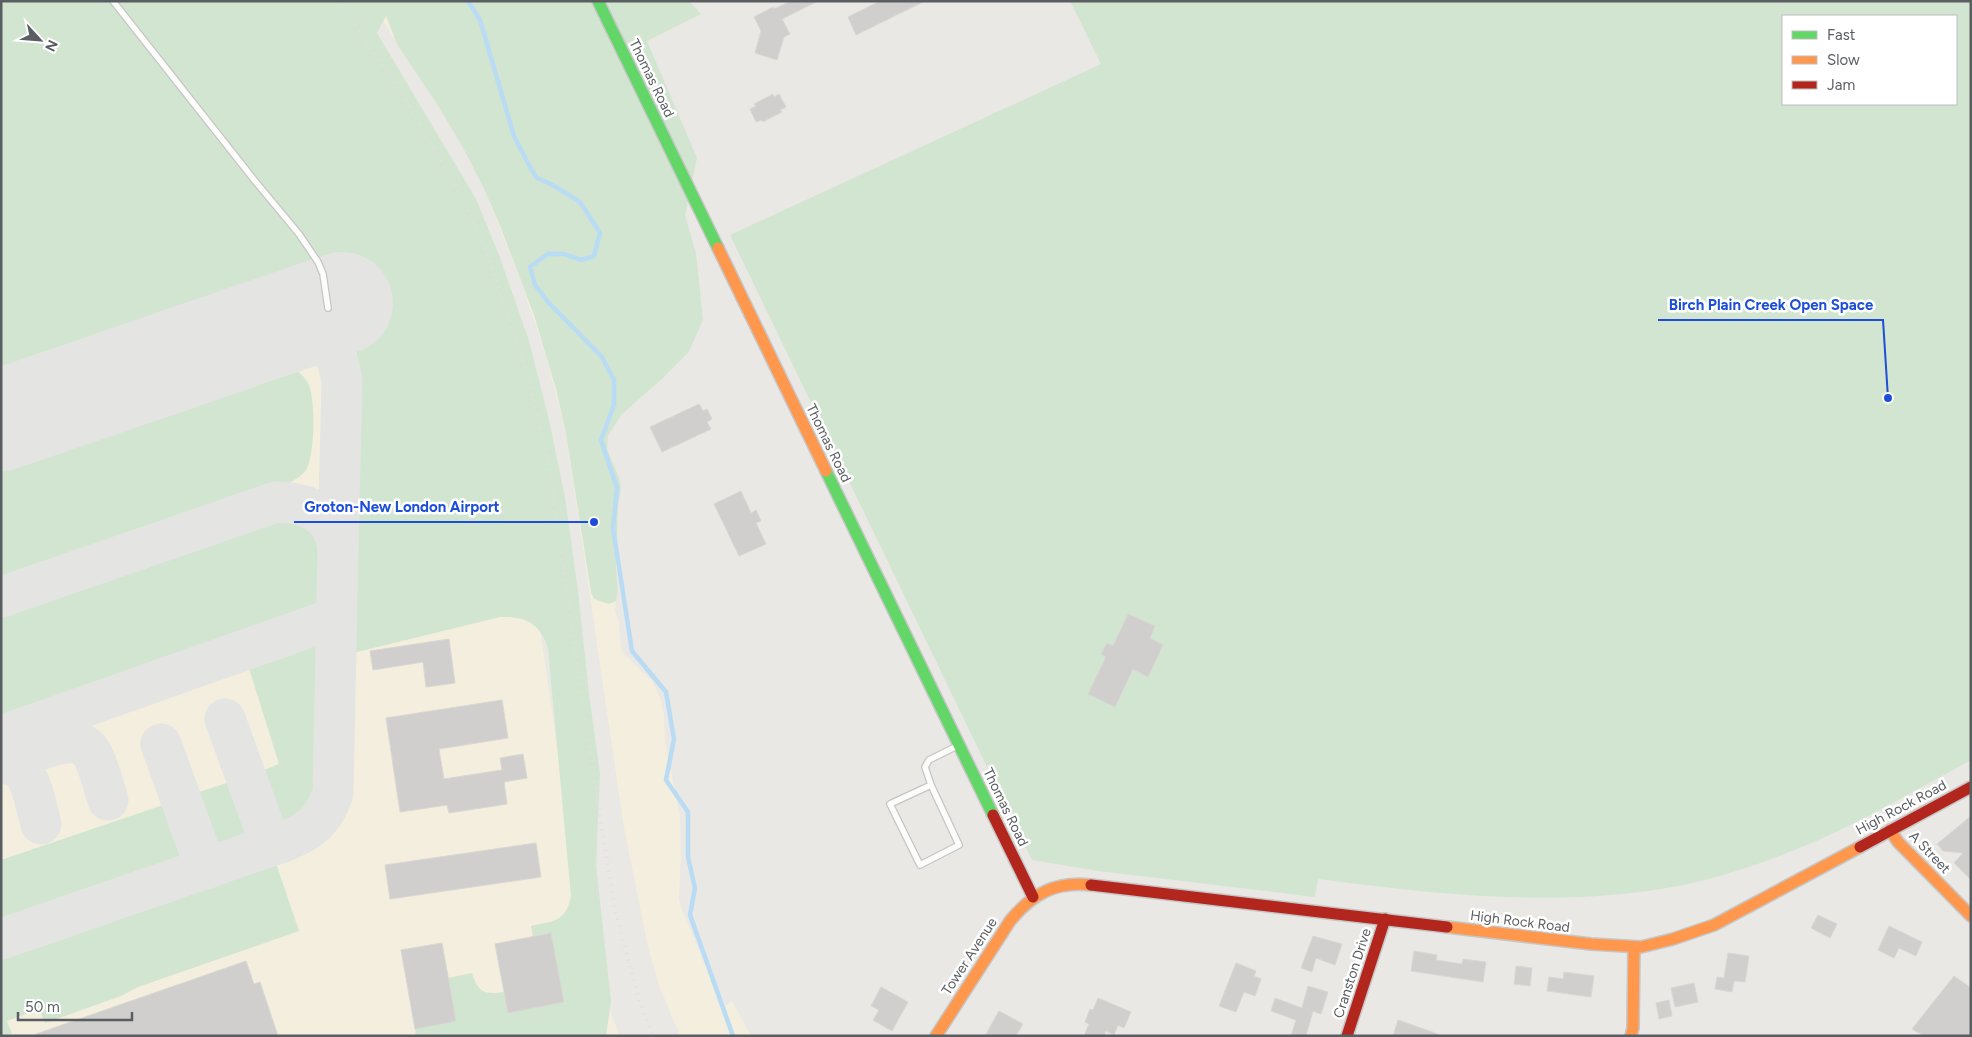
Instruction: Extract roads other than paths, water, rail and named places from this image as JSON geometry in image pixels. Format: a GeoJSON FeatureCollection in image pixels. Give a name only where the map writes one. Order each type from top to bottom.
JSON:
{"type":"FeatureCollection","features":[{"type":"Feature","properties":{"kind":"main road","name":"Thomas Road"},"geometry":{"type":"LineString","coordinates":[[598,1],[1033,897]]}},
{"type":"Feature","properties":{"kind":"main road","name":"High Rock Road"},"geometry":{"type":"LineString","coordinates":[[1033,897],[1060,886],[1094,885],[1591,944],[1634,947],[1673,939],[1714,925],[1971,787]]}},
{"type":"Feature","properties":{"kind":"main road","name":"A Street"},"geometry":{"type":"LineString","coordinates":[[1890,830],[1898,842],[1971,916]]}},
{"type":"Feature","properties":{"kind":"main road","name":"Tower Avenue"},"geometry":{"type":"LineString","coordinates":[[936,1036],[1006,926],[1022,906],[1033,897]]}},
{"type":"Feature","properties":{"kind":"main road","name":"Cranston Drive"},"geometry":{"type":"LineString","coordinates":[[1347,1036],[1386,919]]}},
{"type":"Feature","properties":{"kind":"main road"},"geometry":{"type":"LineString","coordinates":[[1631,1036],[1633,1028],[1634,947]]}},
{"type":"Feature","properties":{"kind":"lane"},"geometry":{"type":"LineString","coordinates":[[113,1],[299,234],[318,262],[328,308]]}},
{"type":"Feature","properties":{"kind":"lane"},"geometry":{"type":"LineString","coordinates":[[931,785],[890,804],[920,864],[958,845],[926,772],[927,762],[959,745]]}},
{"type":"Feature","properties":{"kind":"waterway"},"geometry":{"type":"LineString","coordinates":[[468,1],[480,20],[514,136],[530,167],[537,178],[551,184],[580,202],[600,233],[594,256],[581,260],[564,254],[548,254],[530,267],[535,285],[548,302],[602,357],[614,380],[614,405],[601,440],[617,488],[613,528],[632,651],[666,692],[674,739],[666,780],[688,812],[688,857],[695,888],[690,915],[733,1036]]}},
{"type":"Feature","properties":{"kind":"railway"},"geometry":{"type":"LineString","coordinates":[[339,1],[406,100],[457,189],[484,245],[526,369],[547,454],[615,909],[637,993],[653,1036]]}},
{"type":"Feature","properties":{"kind":"place","name":"Birch Plain Creek Open Space"},"geometry":{"type":"Point","coordinates":[1888,398]}},
{"type":"Feature","properties":{"kind":"place","name":"Groton-New London Airport"},"geometry":{"type":"Point","coordinates":[594,522]}}]}
